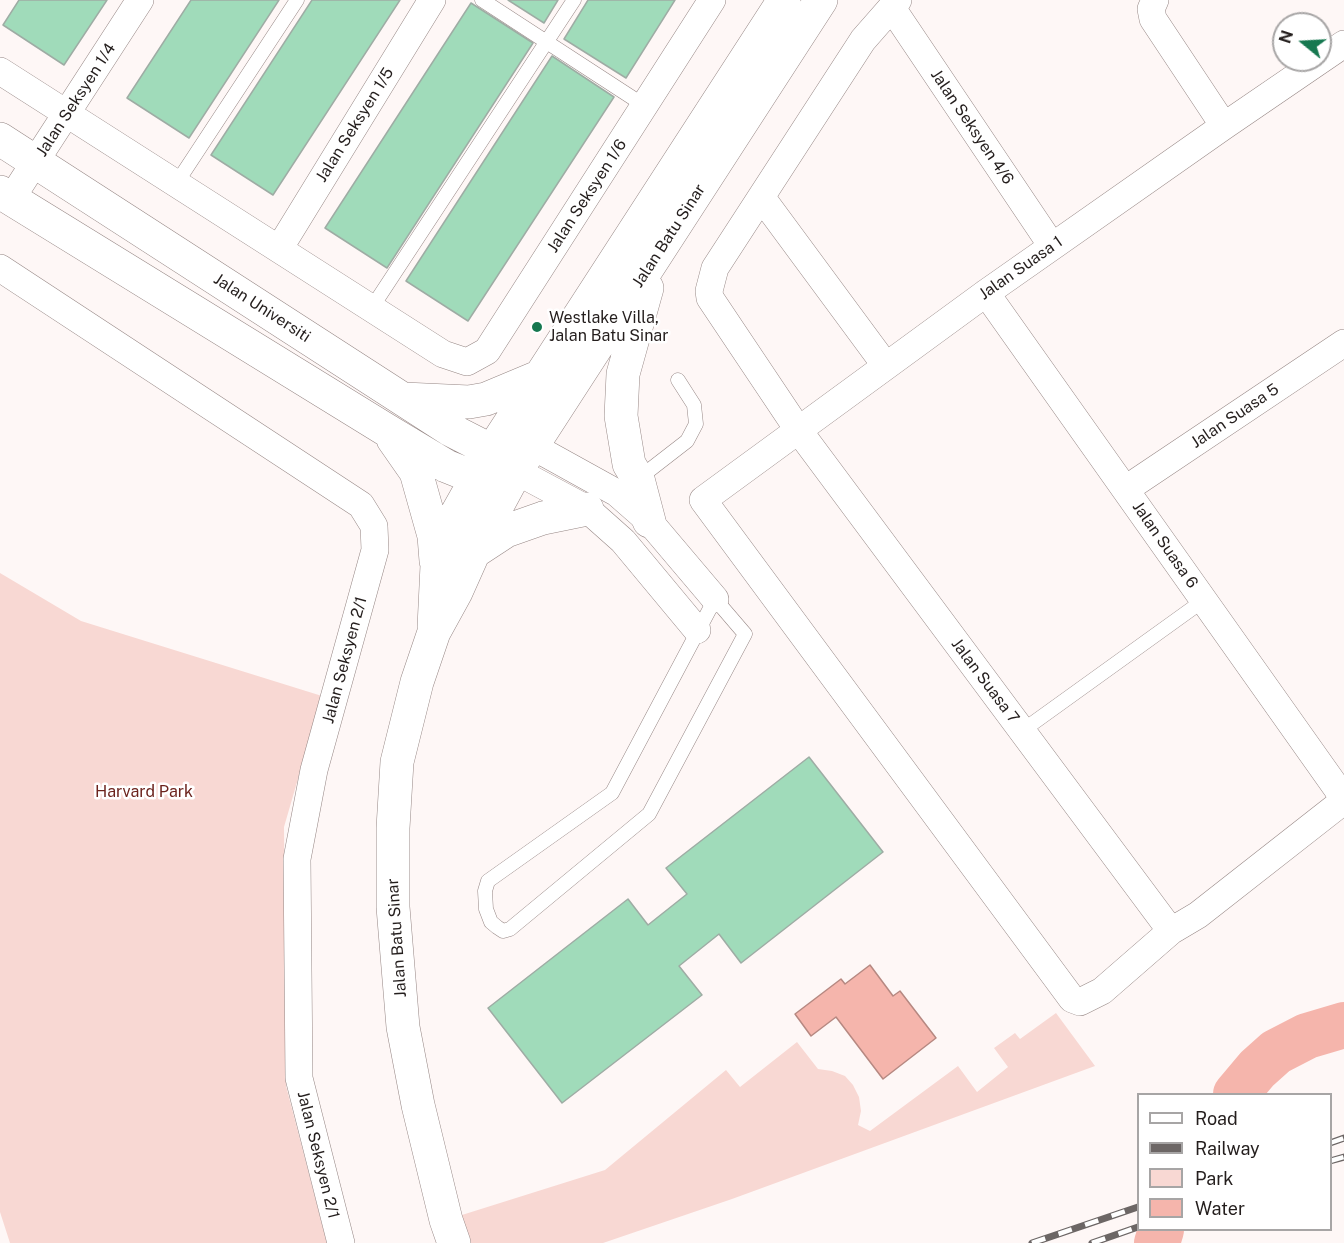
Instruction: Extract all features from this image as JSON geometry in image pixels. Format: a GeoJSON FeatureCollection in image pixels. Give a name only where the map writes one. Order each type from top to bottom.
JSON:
{"type":"FeatureCollection","features":[{"type":"Feature","properties":{"kind":"street","name":"Jalan Seksyen 1/4"},"geometry":{"type":"LineString","coordinates":[[5,196],[35,162],[141,0]]}},
{"type":"Feature","properties":{"kind":"street","name":"Jalan Seksyen 1/5"},"geometry":{"type":"LineString","coordinates":[[279,249],[432,0]]}},
{"type":"Feature","properties":{"kind":"street","name":"Jalan Seksyen 1/6"},"geometry":{"type":"LineString","coordinates":[[371,309],[443,354],[467,362],[487,351],[712,0]]}},
{"type":"Feature","properties":{"kind":"street","name":"Jalan Batu Sinar"},"geometry":{"type":"LineString","coordinates":[[454,1243],[446,1220],[418,1105],[403,1027],[393,907],[393,828],[397,762],[417,682],[434,632],[474,552],[504,462],[541,376],[784,0]]}},
{"type":"Feature","properties":{"kind":"street","name":"Jalan Batu Sinar"},"geometry":{"type":"LineString","coordinates":[[434,632],[437,565],[452,522],[504,462],[544,430],[821,0]]}},
{"type":"Feature","properties":{"kind":"street"},"geometry":{"type":"LineString","coordinates":[[1155,0],[1151,9],[1153,19],[1224,126]]}},
{"type":"Feature","properties":{"kind":"street","name":"Jalan Suasa 7"},"geometry":{"type":"LineString","coordinates":[[895,4],[863,40],[715,268],[708,291],[710,298],[799,431],[1172,931]]}},
{"type":"Feature","properties":{"kind":"street","name":"Jalan Seksyen 4/6"},"geometry":{"type":"LineString","coordinates":[[895,4],[1052,246]]}},
{"type":"Feature","properties":{"kind":"street","name":"Jalan Suasa 1"},"geometry":{"type":"LineString","coordinates":[[1172,931],[1102,991],[1080,1002],[1072,999],[703,500],[1052,246],[1344,44]]}},
{"type":"Feature","properties":{"kind":"street"},"geometry":{"type":"LineString","coordinates":[[0,71],[371,309]]}},
{"type":"Feature","properties":{"kind":"street","name":"Jalan Universiti"},"geometry":{"type":"LineString","coordinates":[[0,139],[402,399],[504,462]]}},
{"type":"Feature","properties":{"kind":"street"},"geometry":{"type":"LineString","coordinates":[[5,196],[446,466],[504,462],[618,493],[649,521],[715,599]]}},
{"type":"Feature","properties":{"kind":"street"},"geometry":{"type":"LineString","coordinates":[[762,198],[886,366]]}},
{"type":"Feature","properties":{"kind":"street"},"geometry":{"type":"LineString","coordinates":[[649,521],[638,478],[629,464],[621,416],[623,374],[657,254]]}},
{"type":"Feature","properties":{"kind":"street","name":"Jalan Seksyen 2/1"},"geometry":{"type":"LineString","coordinates":[[0,268],[361,505],[374,526],[375,550],[314,770],[297,859],[299,1078],[341,1243]]}},
{"type":"Feature","properties":{"kind":"street","name":"Jalan Suasa 6"},"geometry":{"type":"LineString","coordinates":[[986,293],[1338,790],[1341,798],[1337,806],[1198,915],[1172,931]]}},
{"type":"Feature","properties":{"kind":"street","name":"Jalan Suasa 5"},"geometry":{"type":"LineString","coordinates":[[1126,489],[1344,343]]}},
{"type":"Feature","properties":{"kind":"street"},"geometry":{"type":"LineString","coordinates":[[402,399],[469,402],[486,399],[541,376]]}},
{"type":"Feature","properties":{"kind":"street"},"geometry":{"type":"LineString","coordinates":[[388,431],[416,472],[434,536],[437,565]]}},
{"type":"Feature","properties":{"kind":"street"},"geometry":{"type":"LineString","coordinates":[[504,462],[587,510],[623,541],[697,630]]}},
{"type":"Feature","properties":{"kind":"street"},"geometry":{"type":"LineString","coordinates":[[474,552],[506,531],[543,518],[587,510]]}},
{"type":"Feature","properties":{"kind":"lane"},"geometry":{"type":"LineString","coordinates":[[176,183],[297,0]]}},
{"type":"Feature","properties":{"kind":"lane"},"geometry":{"type":"LineString","coordinates":[[482,0],[645,106]]}},
{"type":"Feature","properties":{"kind":"lane"},"geometry":{"type":"LineString","coordinates":[[371,309],[574,0]]}},
{"type":"Feature","properties":{"kind":"lane"},"geometry":{"type":"LineString","coordinates":[[638,478],[687,441],[696,424],[694,405],[678,380]]}},
{"type":"Feature","properties":{"kind":"lane"},"geometry":{"type":"LineString","coordinates":[[715,599],[745,634],[649,814],[510,930],[497,927],[491,922],[486,909],[485,891],[488,881],[612,793],[715,599]]}},
{"type":"Feature","properties":{"kind":"lane"},"geometry":{"type":"LineString","coordinates":[[1022,731],[1204,600]]}},
{"type":"Feature","properties":{"kind":"green space","name":"Harvard Park"},"geometry":{"type":"Polygon","coordinates":[[[0,573],[81,621],[322,696],[284,827],[286,1086],[327,1243],[10,1243],[0,1212],[0,573]]]}},
{"type":"Feature","properties":{"kind":"green space"},"geometry":{"type":"Polygon","coordinates":[[[1056,1013],[1095,1066],[732,1199],[603,1243],[454,1243],[446,1220],[605,1170],[726,1070],[740,1087],[797,1042],[818,1069],[845,1076],[853,1085],[859,1097],[861,1111],[858,1125],[870,1131],[958,1066],[977,1092],[1008,1067],[994,1048],[1015,1033],[1020,1039],[1056,1013]]]}},
{"type":"Feature","properties":{"kind":"water"},"geometry":{"type":"Polygon","coordinates":[[[870,965],[893,996],[900,991],[936,1038],[883,1079],[836,1017],[811,1036],[795,1014],[841,979],[845,984],[870,965]]]}},
{"type":"Feature","properties":{"kind":"building"},"geometry":{"type":"Polygon","coordinates":[[[19,0],[107,0],[64,65],[3,25],[19,0]]]}},
{"type":"Feature","properties":{"kind":"building"},"geometry":{"type":"Polygon","coordinates":[[[191,0],[279,0],[189,138],[127,98],[191,0]]]}},
{"type":"Feature","properties":{"kind":"building"},"geometry":{"type":"Polygon","coordinates":[[[312,0],[400,0],[273,195],[211,155],[312,0]]]}},
{"type":"Feature","properties":{"kind":"building"},"geometry":{"type":"Polygon","coordinates":[[[508,0],[558,0],[544,23],[508,0]]]}},
{"type":"Feature","properties":{"kind":"building"},"geometry":{"type":"Polygon","coordinates":[[[588,0],[675,0],[626,78],[564,39],[588,0]]]}},
{"type":"Feature","properties":{"kind":"building"},"geometry":{"type":"Polygon","coordinates":[[[471,3],[533,43],[387,268],[325,228],[471,3]]]}},
{"type":"Feature","properties":{"kind":"building"},"geometry":{"type":"Polygon","coordinates":[[[552,56],[614,97],[468,321],[406,281],[552,56]]]}},
{"type":"Feature","properties":{"kind":"building"},"geometry":{"type":"Polygon","coordinates":[[[809,757],[883,852],[741,963],[719,934],[679,966],[702,995],[562,1103],[488,1008],[628,899],[648,925],[687,894],[666,868],[809,757]]]}},
{"type":"Feature","properties":{"kind":"waterway"},"geometry":{"type":"LineString","coordinates":[[1237,1093],[1257,1069],[1276,1052],[1307,1036],[1344,1025]]}},
{"type":"Feature","properties":{"kind":"waterway"},"geometry":{"type":"LineString","coordinates":[[1157,1243],[1161,1231]]}},
{"type":"Feature","properties":{"kind":"railway"},"geometry":{"type":"LineString","coordinates":[[1332,1142],[1344,1138]]}},
{"type":"Feature","properties":{"kind":"railway"},"geometry":{"type":"LineString","coordinates":[[1332,1160],[1344,1157]]}},
{"type":"Feature","properties":{"kind":"railway"},"geometry":{"type":"LineString","coordinates":[[1032,1243],[1137,1207]]}},
{"type":"Feature","properties":{"kind":"railway"},"geometry":{"type":"LineString","coordinates":[[1092,1243],[1137,1227]]}},
{"type":"Feature","properties":{"kind":"place","name":"Westlake Villa, Jalan Batu Sinar"},"geometry":{"type":"Point","coordinates":[537,327]}}]}
